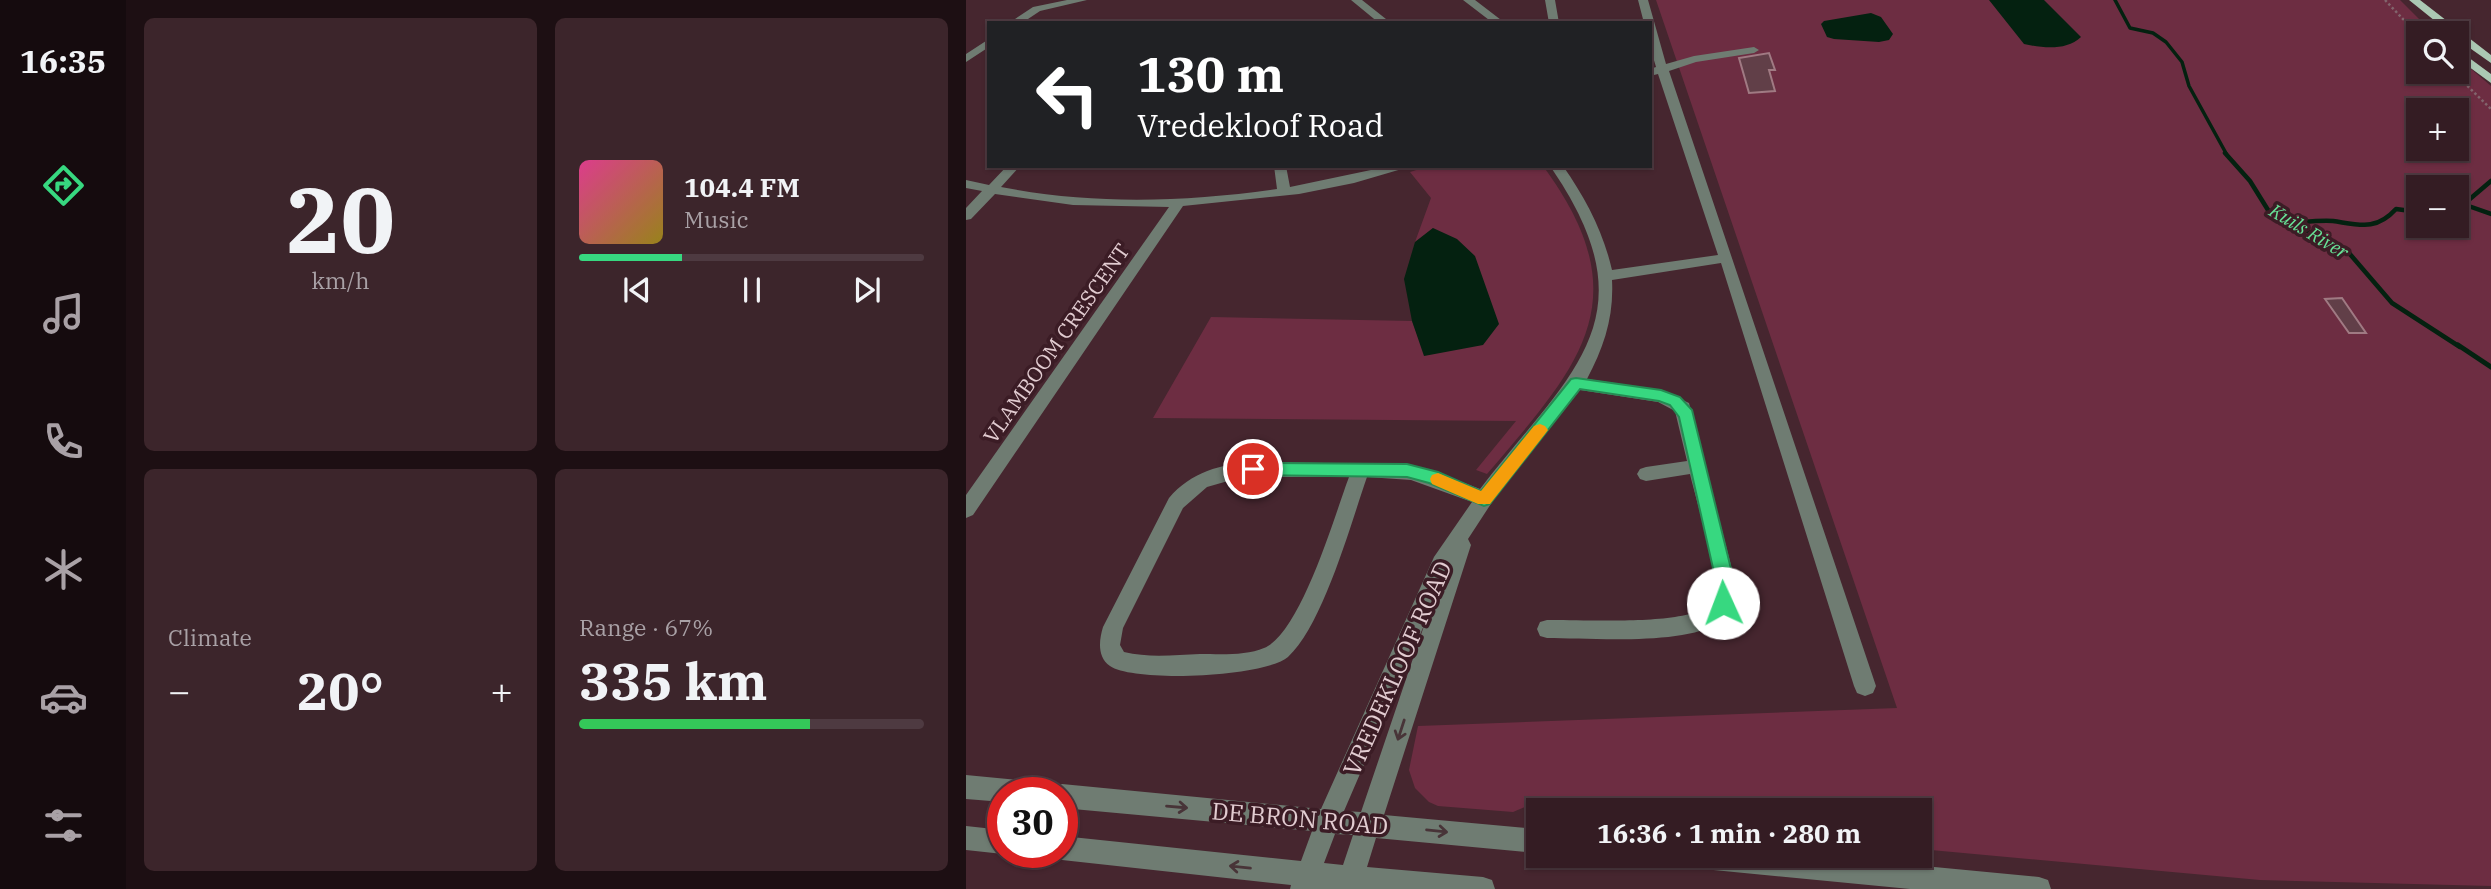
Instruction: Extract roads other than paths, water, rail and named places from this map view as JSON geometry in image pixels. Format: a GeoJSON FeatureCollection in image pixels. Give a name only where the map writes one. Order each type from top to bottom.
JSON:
{"type":"FeatureCollection","features":[{"type":"Feature","properties":{"kind":"main road"},"geometry":{"type":"LineString","coordinates":[[2402,0],[2423,21]]}},
{"type":"Feature","properties":{"kind":"main road"},"geometry":{"type":"LineString","coordinates":[[2414,0],[2440,21]]}},
{"type":"Feature","properties":{"kind":"main road"},"geometry":{"type":"LineString","coordinates":[[2469,44],[2491,60]]}},
{"type":"Feature","properties":{"kind":"main road"},"geometry":{"type":"LineString","coordinates":[[2469,62],[2491,80]]}},
{"type":"Feature","properties":{"kind":"street"},"geometry":{"type":"LineString","coordinates":[[1017,21],[1037,9],[1082,0]]}},
{"type":"Feature","properties":{"kind":"street"},"geometry":{"type":"LineString","coordinates":[[1359,2],[1374,0]]}},
{"type":"Feature","properties":{"kind":"street"},"geometry":{"type":"LineString","coordinates":[[1468,0],[1497,21]]}},
{"type":"Feature","properties":{"kind":"street"},"geometry":{"type":"LineString","coordinates":[[1550,0],[1554,21]]}},
{"type":"Feature","properties":{"kind":"street"},"geometry":{"type":"LineString","coordinates":[[1643,0],[1649,21]]}},
{"type":"Feature","properties":{"kind":"street"},"geometry":{"type":"LineString","coordinates":[[1359,2],[1383,21]]}},
{"type":"Feature","properties":{"kind":"street"},"geometry":{"type":"LineString","coordinates":[[1652,40],[1656,71],[1726,258],[1865,686]]}},
{"type":"Feature","properties":{"kind":"street"},"geometry":{"type":"LineString","coordinates":[[966,59],[987,43]]}},
{"type":"Feature","properties":{"kind":"street"},"geometry":{"type":"LineString","coordinates":[[1656,71],[1709,56],[1754,50]]}},
{"type":"Feature","properties":{"kind":"street"},"geometry":{"type":"LineString","coordinates":[[966,216],[1012,168]]}},
{"type":"Feature","properties":{"kind":"street"},"geometry":{"type":"LineString","coordinates":[[1280,168],[1284,192]]}},
{"type":"Feature","properties":{"kind":"street"},"geometry":{"type":"LineString","coordinates":[[966,184],[990,190],[1081,201],[1180,201],[1284,192],[1397,168]]}},
{"type":"Feature","properties":{"kind":"street","name":"VREDEKLOOF ROAD"},"geometry":{"type":"LineString","coordinates":[[1305,882],[1328,821],[1441,563],[1484,499],[1576,383],[1602,329],[1606,276],[1595,228],[1557,168]]}},
{"type":"Feature","properties":{"kind":"street","name":"VLAMBOOM CRESCENT"},"geometry":{"type":"LineString","coordinates":[[966,510],[1180,201]]}},
{"type":"Feature","properties":{"kind":"street"},"geometry":{"type":"LineString","coordinates":[[1606,276],[1726,258]]}},
{"type":"Feature","properties":{"kind":"street"},"geometry":{"type":"LineString","coordinates":[[1547,629],[1690,626],[1715,615],[1723,603],[1724,577],[1687,415],[1675,401],[1661,396],[1576,383]]}},
{"type":"Feature","properties":{"kind":"street"},"geometry":{"type":"LineString","coordinates":[[1646,474],[1698,466]]}},
{"type":"Feature","properties":{"kind":"street"},"geometry":{"type":"LineString","coordinates":[[1361,470],[1302,622],[1280,650],[1252,661],[1149,664],[1118,660],[1112,653],[1109,641],[1113,627],[1177,503],[1186,491],[1205,480],[1241,469],[1361,470],[1420,473],[1484,499]]}},
{"type":"Feature","properties":{"kind":"street","name":"VREDEKLOOF ROAD"},"geometry":{"type":"LineString","coordinates":[[1350,883],[1467,528]]}},
{"type":"Feature","properties":{"kind":"street"},"geometry":{"type":"LineString","coordinates":[[966,787],[987,789]]}},
{"type":"Feature","properties":{"kind":"street","name":"DE BRON ROAD"},"geometry":{"type":"LineString","coordinates":[[1078,798],[1526,840]]}},
{"type":"Feature","properties":{"kind":"street"},"geometry":{"type":"LineString","coordinates":[[966,838],[987,840]]}},
{"type":"Feature","properties":{"kind":"street"},"geometry":{"type":"LineString","coordinates":[[1078,850],[1305,882],[1483,889]]}},
{"type":"Feature","properties":{"kind":"street"},"geometry":{"type":"LineString","coordinates":[[1818,868],[2039,889]]}},
{"type":"Feature","properties":{"kind":"waterway","name":"Kuils River"},"geometry":{"type":"LineString","coordinates":[[2115,0],[2130,28],[2153,33],[2166,42],[2182,62],[2189,86],[2227,155]]}},
{"type":"Feature","properties":{"kind":"waterway","name":"Kuils River"},"geometry":{"type":"LineString","coordinates":[[2225,153],[2250,181],[2268,210],[2349,253],[2392,303],[2460,347]]}},
{"type":"Feature","properties":{"kind":"waterway"},"geometry":{"type":"LineString","coordinates":[[2469,200],[2491,181]]}},
{"type":"Feature","properties":{"kind":"waterway"},"geometry":{"type":"LineString","coordinates":[[2469,206],[2491,214]]}},
{"type":"Feature","properties":{"kind":"waterway"},"geometry":{"type":"LineString","coordinates":[[2293,223],[2328,221],[2367,225],[2382,221],[2396,209],[2406,210]]}},
{"type":"Feature","properties":{"kind":"waterway","name":"Kuils River"},"geometry":{"type":"LineString","coordinates":[[2458,345],[2491,367]]}}]}
